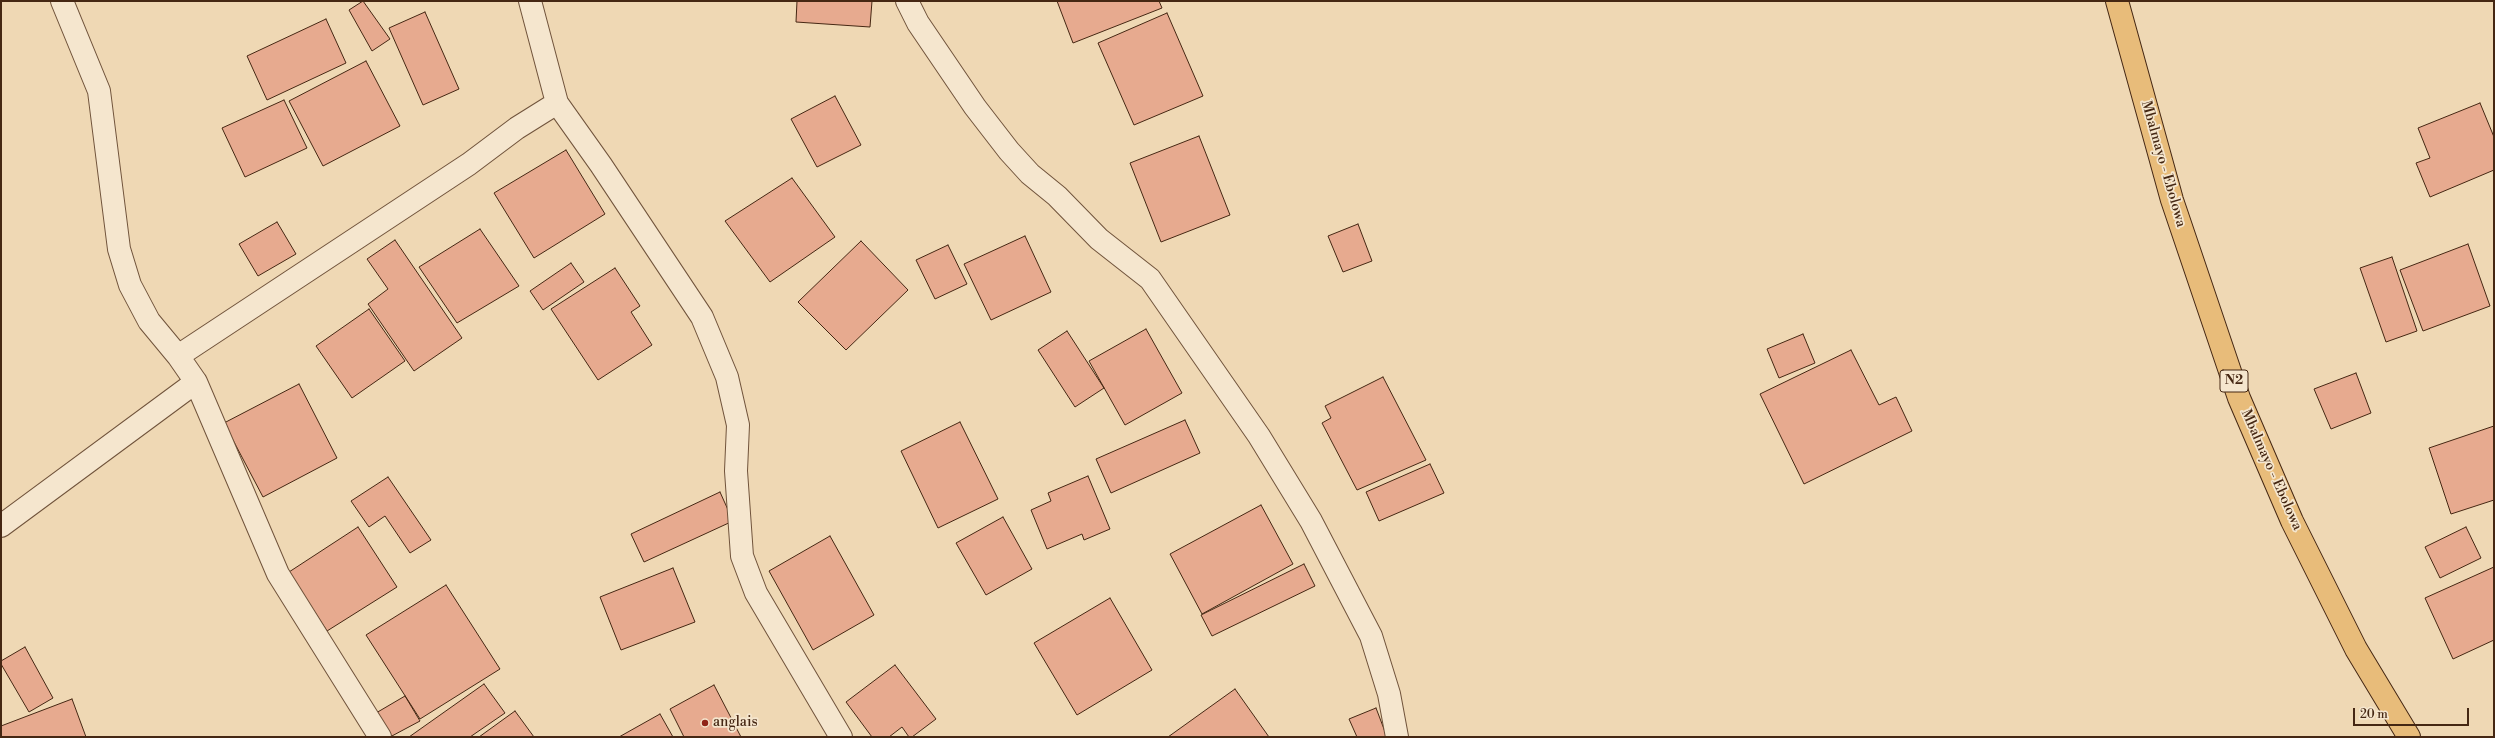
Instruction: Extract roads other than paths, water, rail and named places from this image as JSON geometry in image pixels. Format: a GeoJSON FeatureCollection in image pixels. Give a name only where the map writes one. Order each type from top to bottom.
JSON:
{"type":"FeatureCollection","features":[{"type":"Feature","properties":{"kind":"highway","name":"Mbalmayo - Ebolowa"},"geometry":{"type":"LineString","coordinates":[[2117,1],[2172,200],[2239,398],[2292,521],[2352,642],[2409,737]]}},
{"type":"Feature","properties":{"kind":"street"},"geometry":{"type":"LineString","coordinates":[[62,1],[68,10],[99,91],[119,249],[130,285],[149,321],[178,356],[196,382],[278,574],[380,737]]}},
{"type":"Feature","properties":{"kind":"street"},"geometry":{"type":"LineString","coordinates":[[530,1],[557,103],[601,165],[702,317],[728,377],[738,425],[736,471],[742,556],[759,599],[841,737]]}},
{"type":"Feature","properties":{"kind":"street"},"geometry":{"type":"LineString","coordinates":[[907,1],[918,23],[975,107],[1009,151],[1030,174],[1056,196],[1099,239],[1150,279],[1255,430],[1311,521],[1371,636],[1389,694],[1397,737]]}},
{"type":"Feature","properties":{"kind":"street"},"geometry":{"type":"LineString","coordinates":[[178,356],[469,164],[517,128],[557,103]]}},
{"type":"Feature","properties":{"kind":"street"},"geometry":{"type":"LineString","coordinates":[[1,526],[196,382]]}},
{"type":"Feature","properties":{"kind":"place","name":"anglais"},"geometry":{"type":"Point","coordinates":[705,723]}}]}
